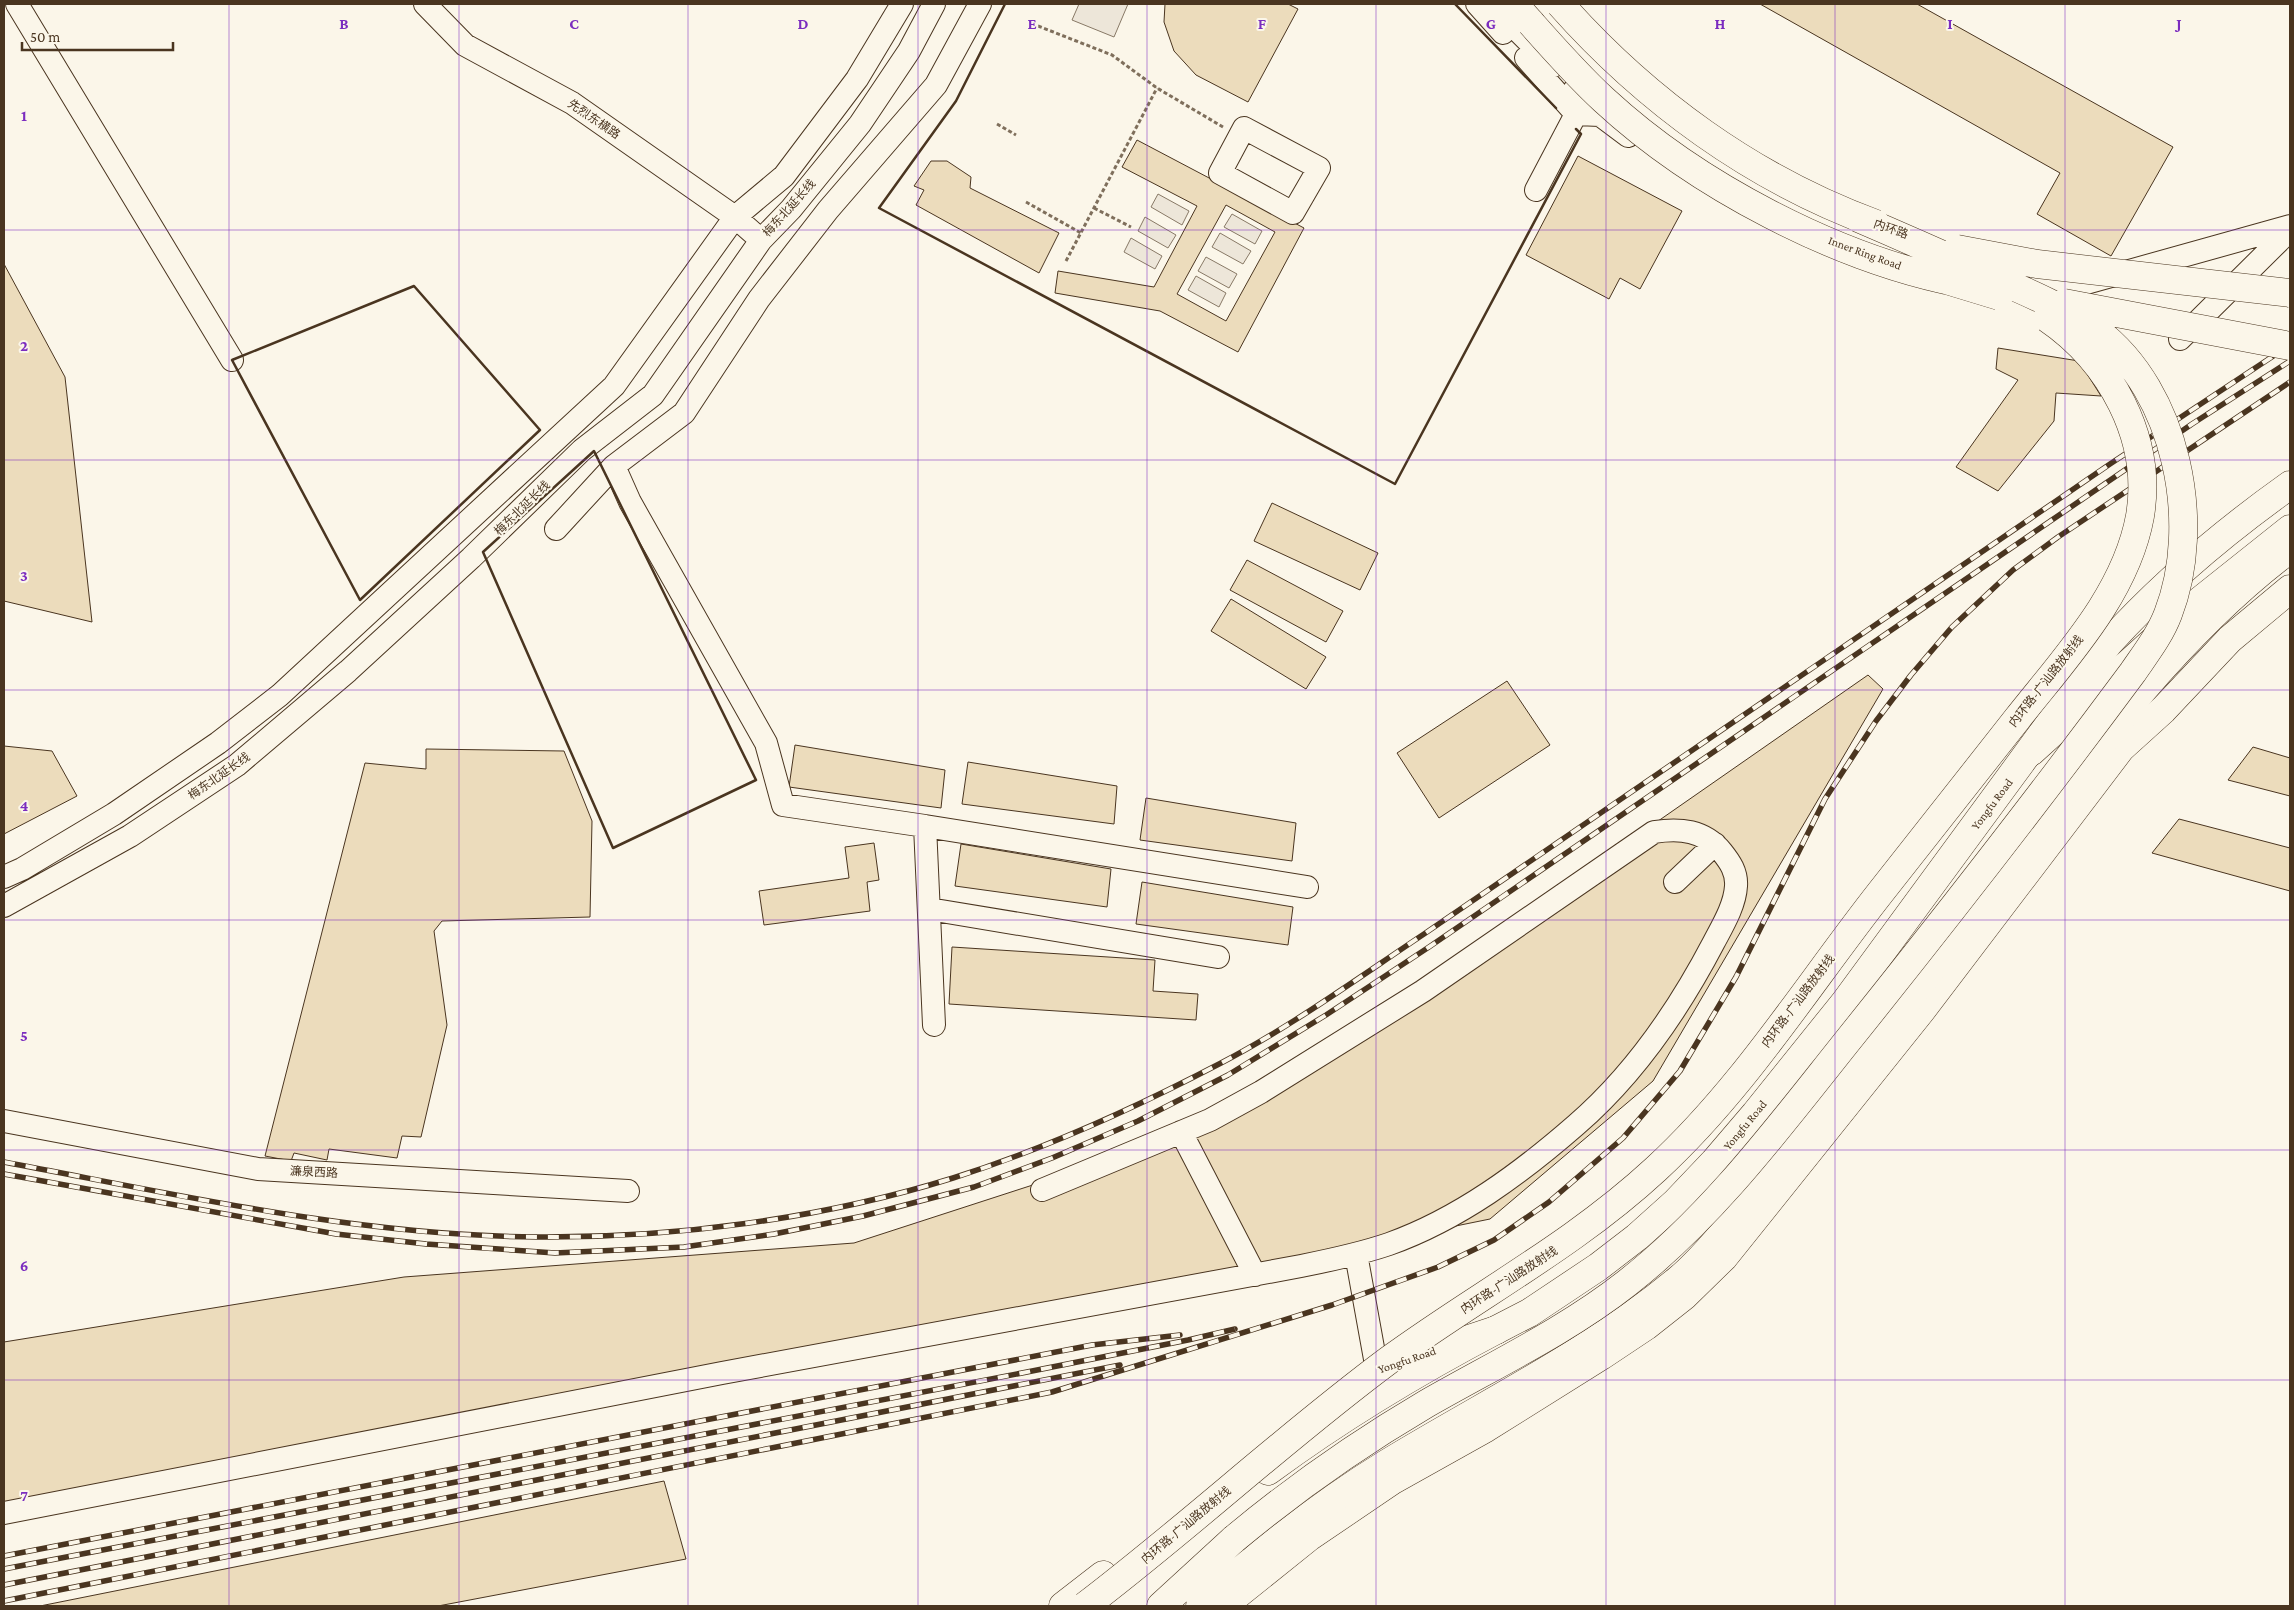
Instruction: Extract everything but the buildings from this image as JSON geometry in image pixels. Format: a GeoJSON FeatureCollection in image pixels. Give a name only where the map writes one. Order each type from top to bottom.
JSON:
{"type":"FeatureCollection","features":[{"type":"Feature","properties":{"kind":"main road","name":"Inner Ring Road"},"geometry":{"type":"LineString","coordinates":[[1514,4],[1555,50],[1604,100],[1668,151],[1744,200],[1829,240],[1879,260],[1943,279],[2290,346]]}},
{"type":"Feature","properties":{"kind":"main road","name":"内环路"},"geometry":{"type":"LineString","coordinates":[[1560,4],[1618,65],[1683,119],[1757,168],[1858,218],[1904,235],[1948,247],[2028,262],[2290,293]]}},
{"type":"Feature","properties":{"kind":"main road"},"geometry":{"type":"LineString","coordinates":[[1160,1606],[1265,1513],[1350,1451],[1581,1315],[1626,1284],[1667,1249],[1741,1172],[1879,1002],[2134,672],[2155,641],[2168,615],[2177,586],[2182,558],[2182,496],[2171,443],[2150,395],[2136,372],[2118,351],[2098,333],[2072,315],[2028,292],[1858,218]]}},
{"type":"Feature","properties":{"kind":"main road","name":"内环路-广汕路放射线"},"geometry":{"type":"LineString","coordinates":[[1097,1604],[1131,1572],[1341,1396],[1426,1335],[1554,1251],[1625,1197],[1684,1143],[1720,1103],[1876,897],[2056,669],[2106,602],[2122,575],[2133,545],[2140,515],[2143,487],[2140,459],[2134,432],[2125,409],[2096,361],[2073,338],[2049,320],[2023,305],[1989,292],[1943,279]]}},
{"type":"Feature","properties":{"kind":"main road","name":"Yongfu Road"},"geometry":{"type":"LineString","coordinates":[[1063,1606],[1313,1406],[1336,1390],[1377,1370],[1496,1330],[1529,1313],[1564,1291],[1637,1237],[1676,1202],[1714,1162],[1834,1016],[2108,644],[2134,615],[2242,519],[2290,485]]}},
{"type":"Feature","properties":{"kind":"main road"},"geometry":{"type":"LineString","coordinates":[[2030,752],[2182,615],[2290,529]]}},
{"type":"Feature","properties":{"kind":"main road"},"geometry":{"type":"LineString","coordinates":[[1200,1606],[1265,1550],[1337,1496],[1437,1433],[1564,1362],[1607,1333],[1681,1277],[1711,1248],[1926,978],[2147,686],[2174,654],[2206,622],[2290,549]]}},
{"type":"Feature","properties":{"kind":"main road"},"geometry":{"type":"LineString","coordinates":[[1223,1606],[1309,1537],[1377,1490],[1486,1428],[1601,1356],[1646,1326],[1684,1296],[1724,1257],[1903,1034],[2121,748],[2163,710],[2230,639],[2290,590]]}},
{"type":"Feature","properties":{"kind":"main road"},"geometry":{"type":"LineString","coordinates":[[1097,1604],[1195,1525],[1320,1434],[1427,1366],[1496,1330]]}},
{"type":"Feature","properties":{"kind":"street"},"geometry":{"type":"LineString","coordinates":[[18,4],[232,360]]}},
{"type":"Feature","properties":{"kind":"street","name":"先烈东横路"},"geometry":{"type":"LineString","coordinates":[[425,4],[465,45],[572,104],[735,216],[761,240]]}},
{"type":"Feature","properties":{"kind":"street","name":"梅东北延长线"},"geometry":{"type":"LineString","coordinates":[[4,877],[22,869],[114,814],[218,743],[280,695],[614,386],[735,216],[784,176],[857,79],[902,4]]}},
{"type":"Feature","properties":{"kind":"street","name":"梅东北延长线"},"geometry":{"type":"LineString","coordinates":[[4,906],[130,836],[237,765],[348,671],[582,450],[653,395],[761,240],[791,209],[860,124],[909,51],[934,4]]}},
{"type":"Feature","properties":{"kind":"street"},"geometry":{"type":"LineString","coordinates":[[556,529],[614,466],[684,413],[765,292],[828,210],[936,85],[980,4]]}},
{"type":"Feature","properties":{"kind":"street"},"geometry":{"type":"LineString","coordinates":[[1477,4],[1576,114],[1600,115]]}},
{"type":"Feature","properties":{"kind":"street"},"geometry":{"type":"LineString","coordinates":[[1497,4],[1520,33],[1600,115],[1690,180],[1806,241],[1922,280],[2072,287],[2290,228]]}},
{"type":"Feature","properties":{"kind":"street"},"geometry":{"type":"LineString","coordinates":[[1536,190],[1576,114]]}},
{"type":"Feature","properties":{"kind":"street"},"geometry":{"type":"LineString","coordinates":[[2180,339],[2290,228]]}},
{"type":"Feature","properties":{"kind":"street"},"geometry":{"type":"LineString","coordinates":[[653,395],[684,413]]}},
{"type":"Feature","properties":{"kind":"street"},"geometry":{"type":"LineString","coordinates":[[614,466],[630,502],[766,742],[783,805],[1307,887]]}},
{"type":"Feature","properties":{"kind":"street"},"geometry":{"type":"LineString","coordinates":[[464,525],[484,544]]}},
{"type":"Feature","properties":{"kind":"street"},"geometry":{"type":"LineString","coordinates":[[925,826],[934,1025]]}},
{"type":"Feature","properties":{"kind":"street"},"geometry":{"type":"LineString","coordinates":[[4,1513],[722,1373],[1255,1274],[1356,1254],[1391,1243],[1436,1223],[1491,1192],[1576,1125],[1608,1094],[1640,1058],[1700,968],[1731,906],[1736,886],[1735,872],[1715,844],[1694,832],[1675,829],[1654,832],[1422,991],[1261,1092],[1210,1120],[1042,1190]]}},
{"type":"Feature","properties":{"kind":"street"},"geometry":{"type":"LineString","coordinates":[[1675,882],[1715,844]]}},
{"type":"Feature","properties":{"kind":"street"},"geometry":{"type":"LineString","coordinates":[[4,887],[24,896]]}},
{"type":"Feature","properties":{"kind":"street"},"geometry":{"type":"LineString","coordinates":[[929,909],[1218,957]]}},
{"type":"Feature","properties":{"kind":"street","name":"濂泉西路"},"geometry":{"type":"LineString","coordinates":[[4,1121],[258,1169],[628,1191]]}},
{"type":"Feature","properties":{"kind":"street"},"geometry":{"type":"LineString","coordinates":[[1181,1132],[1255,1274]]}},
{"type":"Feature","properties":{"kind":"street"},"geometry":{"type":"LineString","coordinates":[[1356,1254],[1377,1370]]}},
{"type":"Feature","properties":{"kind":"path"},"geometry":{"type":"LineString","coordinates":[[1038,26],[1112,55],[1157,88],[1239,136]]}},
{"type":"Feature","properties":{"kind":"path"},"geometry":{"type":"LineString","coordinates":[[1066,261],[1157,88]]}},
{"type":"Feature","properties":{"kind":"path"},"geometry":{"type":"LineString","coordinates":[[997,124],[1016,135]]}},
{"type":"Feature","properties":{"kind":"path"},"geometry":{"type":"LineString","coordinates":[[1026,202],[1081,233]]}},
{"type":"Feature","properties":{"kind":"path"},"geometry":{"type":"LineString","coordinates":[[1094,208],[1132,227]]}},
{"type":"Feature","properties":{"kind":"shaded area"},"geometry":{"type":"Polygon","coordinates":[[[1079,4],[1128,4],[1114,37],[1072,20],[1079,4]]]}},
{"type":"Feature","properties":{"kind":"shaded area"},"geometry":{"type":"Polygon","coordinates":[[[1158,194],[1189,211],[1182,225],[1151,207],[1158,194]]]}},
{"type":"Feature","properties":{"kind":"shaded area"},"geometry":{"type":"Polygon","coordinates":[[[1232,214],[1262,231],[1255,244],[1224,227],[1232,214]]]}},
{"type":"Feature","properties":{"kind":"shaded area"},"geometry":{"type":"Polygon","coordinates":[[[1145,217],[1176,235],[1168,248],[1138,231],[1145,217]]]}},
{"type":"Feature","properties":{"kind":"shaded area"},"geometry":{"type":"Polygon","coordinates":[[[1220,233],[1251,251],[1243,264],[1212,247],[1220,233]]]}},
{"type":"Feature","properties":{"kind":"shaded area"},"geometry":{"type":"Polygon","coordinates":[[[1131,238],[1162,256],[1155,269],[1124,252],[1131,238]]]}},
{"type":"Feature","properties":{"kind":"shaded area"},"geometry":{"type":"Polygon","coordinates":[[[1206,257],[1237,274],[1229,288],[1198,271],[1206,257]]]}},
{"type":"Feature","properties":{"kind":"shaded area"},"geometry":{"type":"Polygon","coordinates":[[[1196,276],[1226,293],[1219,307],[1188,290],[1196,276]]]}},
{"type":"Feature","properties":{"kind":"railway"},"geometry":{"type":"LineString","coordinates":[[4,1162],[269,1212],[336,1222],[403,1230],[538,1237],[642,1234],[695,1230],[800,1215],[852,1205],[903,1192],[987,1167],[1056,1141],[1156,1096],[1247,1049],[1299,1018],[2110,464],[2290,345]]}},
{"type":"Feature","properties":{"kind":"railway"},"geometry":{"type":"LineString","coordinates":[[4,1174],[336,1234],[426,1244],[555,1253],[684,1247],[774,1234],[863,1216],[974,1187],[1052,1158],[1138,1121],[1228,1075],[1326,1015],[1429,947],[2192,424],[2290,361]]}},
{"type":"Feature","properties":{"kind":"railway"},"geometry":{"type":"LineString","coordinates":[[4,1601],[1052,1392],[1332,1305],[1438,1267],[1494,1240],[1549,1202],[1623,1138],[1680,1071],[1736,977],[1825,799],[1876,721],[1911,675],[1952,627],[2013,570],[2058,537],[2290,382]]}},
{"type":"Feature","properties":{"kind":"railway"},"geometry":{"type":"LineString","coordinates":[[4,1569],[1022,1373],[1235,1329]]}},
{"type":"Feature","properties":{"kind":"railway"},"geometry":{"type":"LineString","coordinates":[[4,1556],[1092,1345],[1180,1335]]}},
{"type":"Feature","properties":{"kind":"railway"},"geometry":{"type":"LineString","coordinates":[[4,1585],[1120,1365]]}},
{"type":"Feature","properties":{"kind":"wall"},"geometry":{"type":"LineString","coordinates":[[1005,4],[956,101],[879,208],[1395,484],[1581,134],[1576,129]]}},
{"type":"Feature","properties":{"kind":"wall"},"geometry":{"type":"LineString","coordinates":[[1455,4],[1556,108]]}},
{"type":"Feature","properties":{"kind":"wall"},"geometry":{"type":"LineString","coordinates":[[414,286],[540,430],[360,600],[232,360],[414,286]]}},
{"type":"Feature","properties":{"kind":"wall"},"geometry":{"type":"LineString","coordinates":[[594,451],[756,780],[613,848],[483,552],[594,451]]}}]}
